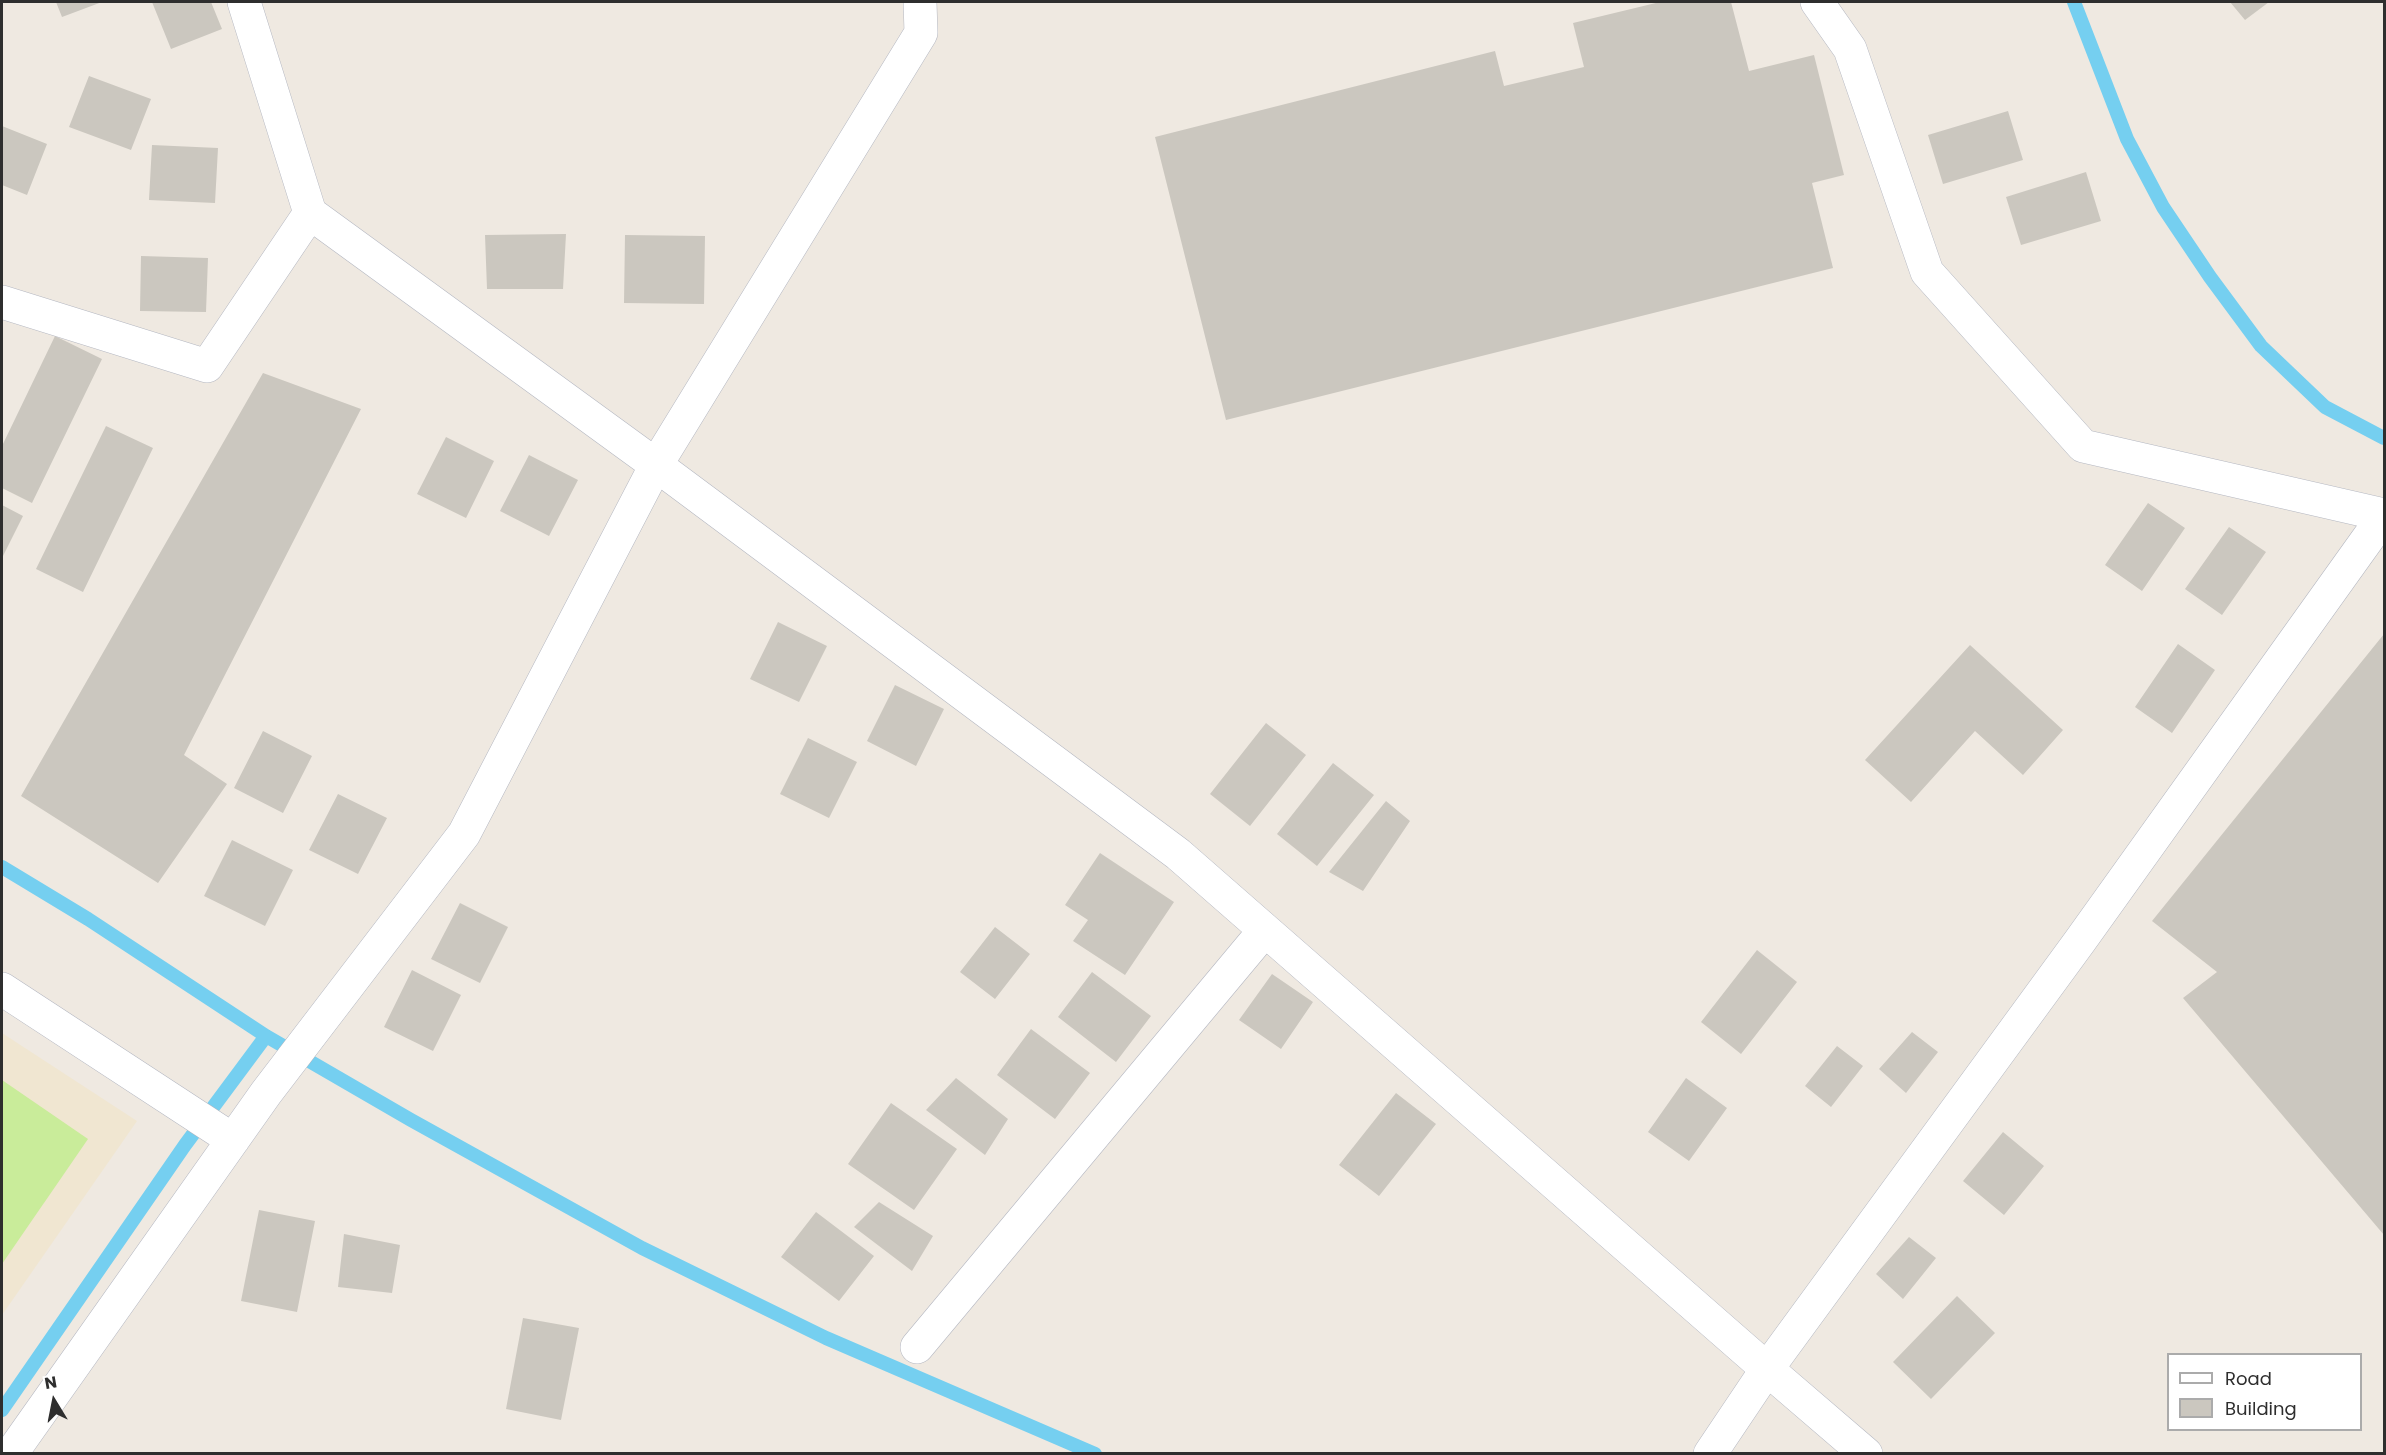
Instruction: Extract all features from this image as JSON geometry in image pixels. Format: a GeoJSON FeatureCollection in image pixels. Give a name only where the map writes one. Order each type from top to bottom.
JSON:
{"type":"FeatureCollection","features":[{"type":"Feature","properties":{"kind":"street"},"geometry":{"type":"LineString","coordinates":[[244,2],[310,213],[656,465],[1178,854],[1866,1454]]}},
{"type":"Feature","properties":{"kind":"street"},"geometry":{"type":"LineString","coordinates":[[11,1454],[225,1135],[266,1093],[464,834],[656,465],[921,33],[920,2]]}},
{"type":"Feature","properties":{"kind":"street"},"geometry":{"type":"LineString","coordinates":[[1710,1454],[1767,1369],[2080,941],[2385,515],[2083,446],[1927,272],[1850,49],[1817,2]]}},
{"type":"Feature","properties":{"kind":"street"},"geometry":{"type":"LineString","coordinates":[[2,302],[207,366],[310,213]]}},
{"type":"Feature","properties":{"kind":"street"},"geometry":{"type":"LineString","coordinates":[[917,1347],[1265,930]]}},
{"type":"Feature","properties":{"kind":"street"},"geometry":{"type":"LineString","coordinates":[[2,989],[225,1135]]}},
{"type":"Feature","properties":{"kind":"shaded area"},"geometry":{"type":"Polygon","coordinates":[[[2,1033],[137,1121],[2,1315],[2,1033]]]}},
{"type":"Feature","properties":{"kind":"green space"},"geometry":{"type":"Polygon","coordinates":[[[2,1080],[88,1139],[2,1264],[2,1080]]]}},
{"type":"Feature","properties":{"kind":"building"},"geometry":{"type":"Polygon","coordinates":[[[56,2],[102,2],[62,17],[56,2]]]}},
{"type":"Feature","properties":{"kind":"building"},"geometry":{"type":"Polygon","coordinates":[[[152,2],[211,2],[222,29],[171,49],[152,2]]]}},
{"type":"Feature","properties":{"kind":"building"},"geometry":{"type":"Polygon","coordinates":[[[1660,2],[1731,2],[1749,71],[1814,55],[1844,175],[1812,183],[1833,268],[1226,420],[1155,137],[1495,51],[1504,86],[1584,67],[1573,23],[1660,2]]]}},
{"type":"Feature","properties":{"kind":"building"},"geometry":{"type":"Polygon","coordinates":[[[2230,2],[2269,2],[2245,20],[2230,2]]]}},
{"type":"Feature","properties":{"kind":"building"},"geometry":{"type":"Polygon","coordinates":[[[89,76],[151,99],[131,150],[69,127],[89,76]]]}},
{"type":"Feature","properties":{"kind":"building"},"geometry":{"type":"Polygon","coordinates":[[[2008,111],[2023,160],[1943,184],[1928,135],[2008,111]]]}},
{"type":"Feature","properties":{"kind":"building"},"geometry":{"type":"Polygon","coordinates":[[[2,126],[47,144],[27,195],[2,185],[2,126]]]}},
{"type":"Feature","properties":{"kind":"building"},"geometry":{"type":"Polygon","coordinates":[[[152,145],[218,148],[215,203],[149,200],[152,145]]]}},
{"type":"Feature","properties":{"kind":"building"},"geometry":{"type":"Polygon","coordinates":[[[2086,172],[2101,221],[2021,245],[2006,197],[2086,172]]]}},
{"type":"Feature","properties":{"kind":"building"},"geometry":{"type":"Polygon","coordinates":[[[566,234],[563,289],[487,289],[485,235],[566,234]]]}},
{"type":"Feature","properties":{"kind":"building"},"geometry":{"type":"Polygon","coordinates":[[[625,235],[705,236],[704,304],[624,303],[625,235]]]}},
{"type":"Feature","properties":{"kind":"building"},"geometry":{"type":"Polygon","coordinates":[[[141,256],[208,258],[206,312],[140,311],[141,256]]]}},
{"type":"Feature","properties":{"kind":"building"},"geometry":{"type":"Polygon","coordinates":[[[55,336],[102,359],[32,503],[2,488],[2,446],[55,336]]]}},
{"type":"Feature","properties":{"kind":"building"},"geometry":{"type":"Polygon","coordinates":[[[263,373],[361,409],[184,755],[227,784],[158,883],[21,796],[263,373]]]}},
{"type":"Feature","properties":{"kind":"building"},"geometry":{"type":"Polygon","coordinates":[[[106,426],[153,448],[83,592],[36,569],[106,426]]]}},
{"type":"Feature","properties":{"kind":"building"},"geometry":{"type":"Polygon","coordinates":[[[446,437],[494,461],[466,518],[417,494],[446,437]]]}},
{"type":"Feature","properties":{"kind":"building"},"geometry":{"type":"Polygon","coordinates":[[[529,455],[578,480],[549,536],[500,511],[529,455]]]}},
{"type":"Feature","properties":{"kind":"building"},"geometry":{"type":"Polygon","coordinates":[[[2148,503],[2185,528],[2142,591],[2105,565],[2148,503]]]}},
{"type":"Feature","properties":{"kind":"building"},"geometry":{"type":"Polygon","coordinates":[[[2,505],[23,516],[2,558],[2,505]]]}},
{"type":"Feature","properties":{"kind":"building"},"geometry":{"type":"Polygon","coordinates":[[[2229,527],[2266,552],[2222,615],[2185,589],[2229,527]]]}},
{"type":"Feature","properties":{"kind":"building"},"geometry":{"type":"Polygon","coordinates":[[[778,622],[827,646],[799,702],[750,679],[778,622]]]}},
{"type":"Feature","properties":{"kind":"building"},"geometry":{"type":"Polygon","coordinates":[[[2384,634],[2384,1235],[2183,998],[2217,972],[2152,921],[2384,634]]]}},
{"type":"Feature","properties":{"kind":"building"},"geometry":{"type":"Polygon","coordinates":[[[2178,644],[2215,670],[2172,733],[2135,707],[2178,644]]]}},
{"type":"Feature","properties":{"kind":"building"},"geometry":{"type":"Polygon","coordinates":[[[1970,645],[2063,730],[2023,775],[1975,731],[1911,802],[1865,760],[1970,645]]]}},
{"type":"Feature","properties":{"kind":"building"},"geometry":{"type":"Polygon","coordinates":[[[895,685],[944,709],[916,766],[867,741],[895,685]]]}},
{"type":"Feature","properties":{"kind":"building"},"geometry":{"type":"Polygon","coordinates":[[[1266,723],[1306,755],[1250,826],[1210,794],[1266,723]]]}},
{"type":"Feature","properties":{"kind":"building"},"geometry":{"type":"Polygon","coordinates":[[[263,731],[312,756],[283,813],[234,788],[263,731]]]}},
{"type":"Feature","properties":{"kind":"building"},"geometry":{"type":"Polygon","coordinates":[[[808,738],[857,762],[829,818],[780,794],[808,738]]]}},
{"type":"Feature","properties":{"kind":"building"},"geometry":{"type":"Polygon","coordinates":[[[1333,763],[1374,795],[1317,866],[1277,834],[1333,763]]]}},
{"type":"Feature","properties":{"kind":"building"},"geometry":{"type":"Polygon","coordinates":[[[338,794],[387,818],[358,874],[309,850],[338,794]]]}},
{"type":"Feature","properties":{"kind":"building"},"geometry":{"type":"Polygon","coordinates":[[[1386,801],[1410,821],[1363,891],[1329,872],[1386,801]]]}},
{"type":"Feature","properties":{"kind":"building"},"geometry":{"type":"Polygon","coordinates":[[[232,840],[293,870],[265,926],[204,896],[232,840]]]}},
{"type":"Feature","properties":{"kind":"building"},"geometry":{"type":"Polygon","coordinates":[[[1100,853],[1174,902],[1125,975],[1073,941],[1088,920],[1065,905],[1100,853]]]}},
{"type":"Feature","properties":{"kind":"building"},"geometry":{"type":"Polygon","coordinates":[[[460,903],[508,927],[480,983],[431,959],[460,903]]]}},
{"type":"Feature","properties":{"kind":"building"},"geometry":{"type":"Polygon","coordinates":[[[995,927],[1030,954],[995,999],[960,972],[995,927]]]}},
{"type":"Feature","properties":{"kind":"building"},"geometry":{"type":"Polygon","coordinates":[[[1757,950],[1797,982],[1741,1054],[1701,1022],[1757,950]]]}},
{"type":"Feature","properties":{"kind":"building"},"geometry":{"type":"Polygon","coordinates":[[[412,970],[461,995],[433,1051],[384,1027],[412,970]]]}},
{"type":"Feature","properties":{"kind":"building"},"geometry":{"type":"Polygon","coordinates":[[[1092,972],[1151,1016],[1116,1062],[1058,1017],[1092,972]]]}},
{"type":"Feature","properties":{"kind":"building"},"geometry":{"type":"Polygon","coordinates":[[[1272,974],[1313,1002],[1281,1049],[1239,1020],[1272,974]]]}},
{"type":"Feature","properties":{"kind":"building"},"geometry":{"type":"Polygon","coordinates":[[[1031,1029],[1090,1073],[1055,1119],[997,1075],[1031,1029]]]}},
{"type":"Feature","properties":{"kind":"building"},"geometry":{"type":"Polygon","coordinates":[[[1912,1032],[1938,1052],[1906,1093],[1879,1069],[1912,1032]]]}},
{"type":"Feature","properties":{"kind":"building"},"geometry":{"type":"Polygon","coordinates":[[[1837,1046],[1863,1066],[1831,1107],[1805,1086],[1837,1046]]]}},
{"type":"Feature","properties":{"kind":"building"},"geometry":{"type":"Polygon","coordinates":[[[956,1078],[1008,1119],[985,1155],[926,1110],[956,1078]]]}},
{"type":"Feature","properties":{"kind":"building"},"geometry":{"type":"Polygon","coordinates":[[[1686,1078],[1727,1108],[1689,1161],[1648,1132],[1686,1078]]]}},
{"type":"Feature","properties":{"kind":"building"},"geometry":{"type":"Polygon","coordinates":[[[1396,1093],[1436,1124],[1379,1196],[1339,1165],[1396,1093]]]}},
{"type":"Feature","properties":{"kind":"building"},"geometry":{"type":"Polygon","coordinates":[[[891,1103],[957,1149],[914,1210],[848,1164],[891,1103]]]}},
{"type":"Feature","properties":{"kind":"building"},"geometry":{"type":"Polygon","coordinates":[[[2003,1132],[2044,1166],[2004,1215],[1963,1181],[2003,1132]]]}},
{"type":"Feature","properties":{"kind":"building"},"geometry":{"type":"Polygon","coordinates":[[[879,1202],[933,1236],[912,1271],[854,1227],[879,1202]]]}},
{"type":"Feature","properties":{"kind":"building"},"geometry":{"type":"Polygon","coordinates":[[[259,1210],[315,1221],[297,1312],[241,1301],[259,1210]]]}},
{"type":"Feature","properties":{"kind":"building"},"geometry":{"type":"Polygon","coordinates":[[[816,1212],[874,1256],[839,1301],[781,1257],[816,1212]]]}},
{"type":"Feature","properties":{"kind":"building"},"geometry":{"type":"Polygon","coordinates":[[[344,1234],[400,1245],[392,1293],[338,1287],[344,1234]]]}},
{"type":"Feature","properties":{"kind":"building"},"geometry":{"type":"Polygon","coordinates":[[[1909,1237],[1936,1258],[1903,1299],[1876,1274],[1909,1237]]]}},
{"type":"Feature","properties":{"kind":"building"},"geometry":{"type":"Polygon","coordinates":[[[1957,1296],[1995,1333],[1931,1399],[1893,1362],[1957,1296]]]}},
{"type":"Feature","properties":{"kind":"building"},"geometry":{"type":"Polygon","coordinates":[[[523,1318],[579,1328],[561,1420],[506,1409],[523,1318]]]}},
{"type":"Feature","properties":{"kind":"waterway"},"geometry":{"type":"LineString","coordinates":[[2074,2],[2127,139],[2163,207],[2210,277],[2261,346],[2325,407],[2384,438]]}},
{"type":"Feature","properties":{"kind":"waterway"},"geometry":{"type":"LineString","coordinates":[[2,867],[88,919],[266,1036],[411,1120],[642,1248],[826,1338],[1095,1454]]}},
{"type":"Feature","properties":{"kind":"waterway"},"geometry":{"type":"LineString","coordinates":[[2,1410],[185,1145],[266,1036]]}}]}
